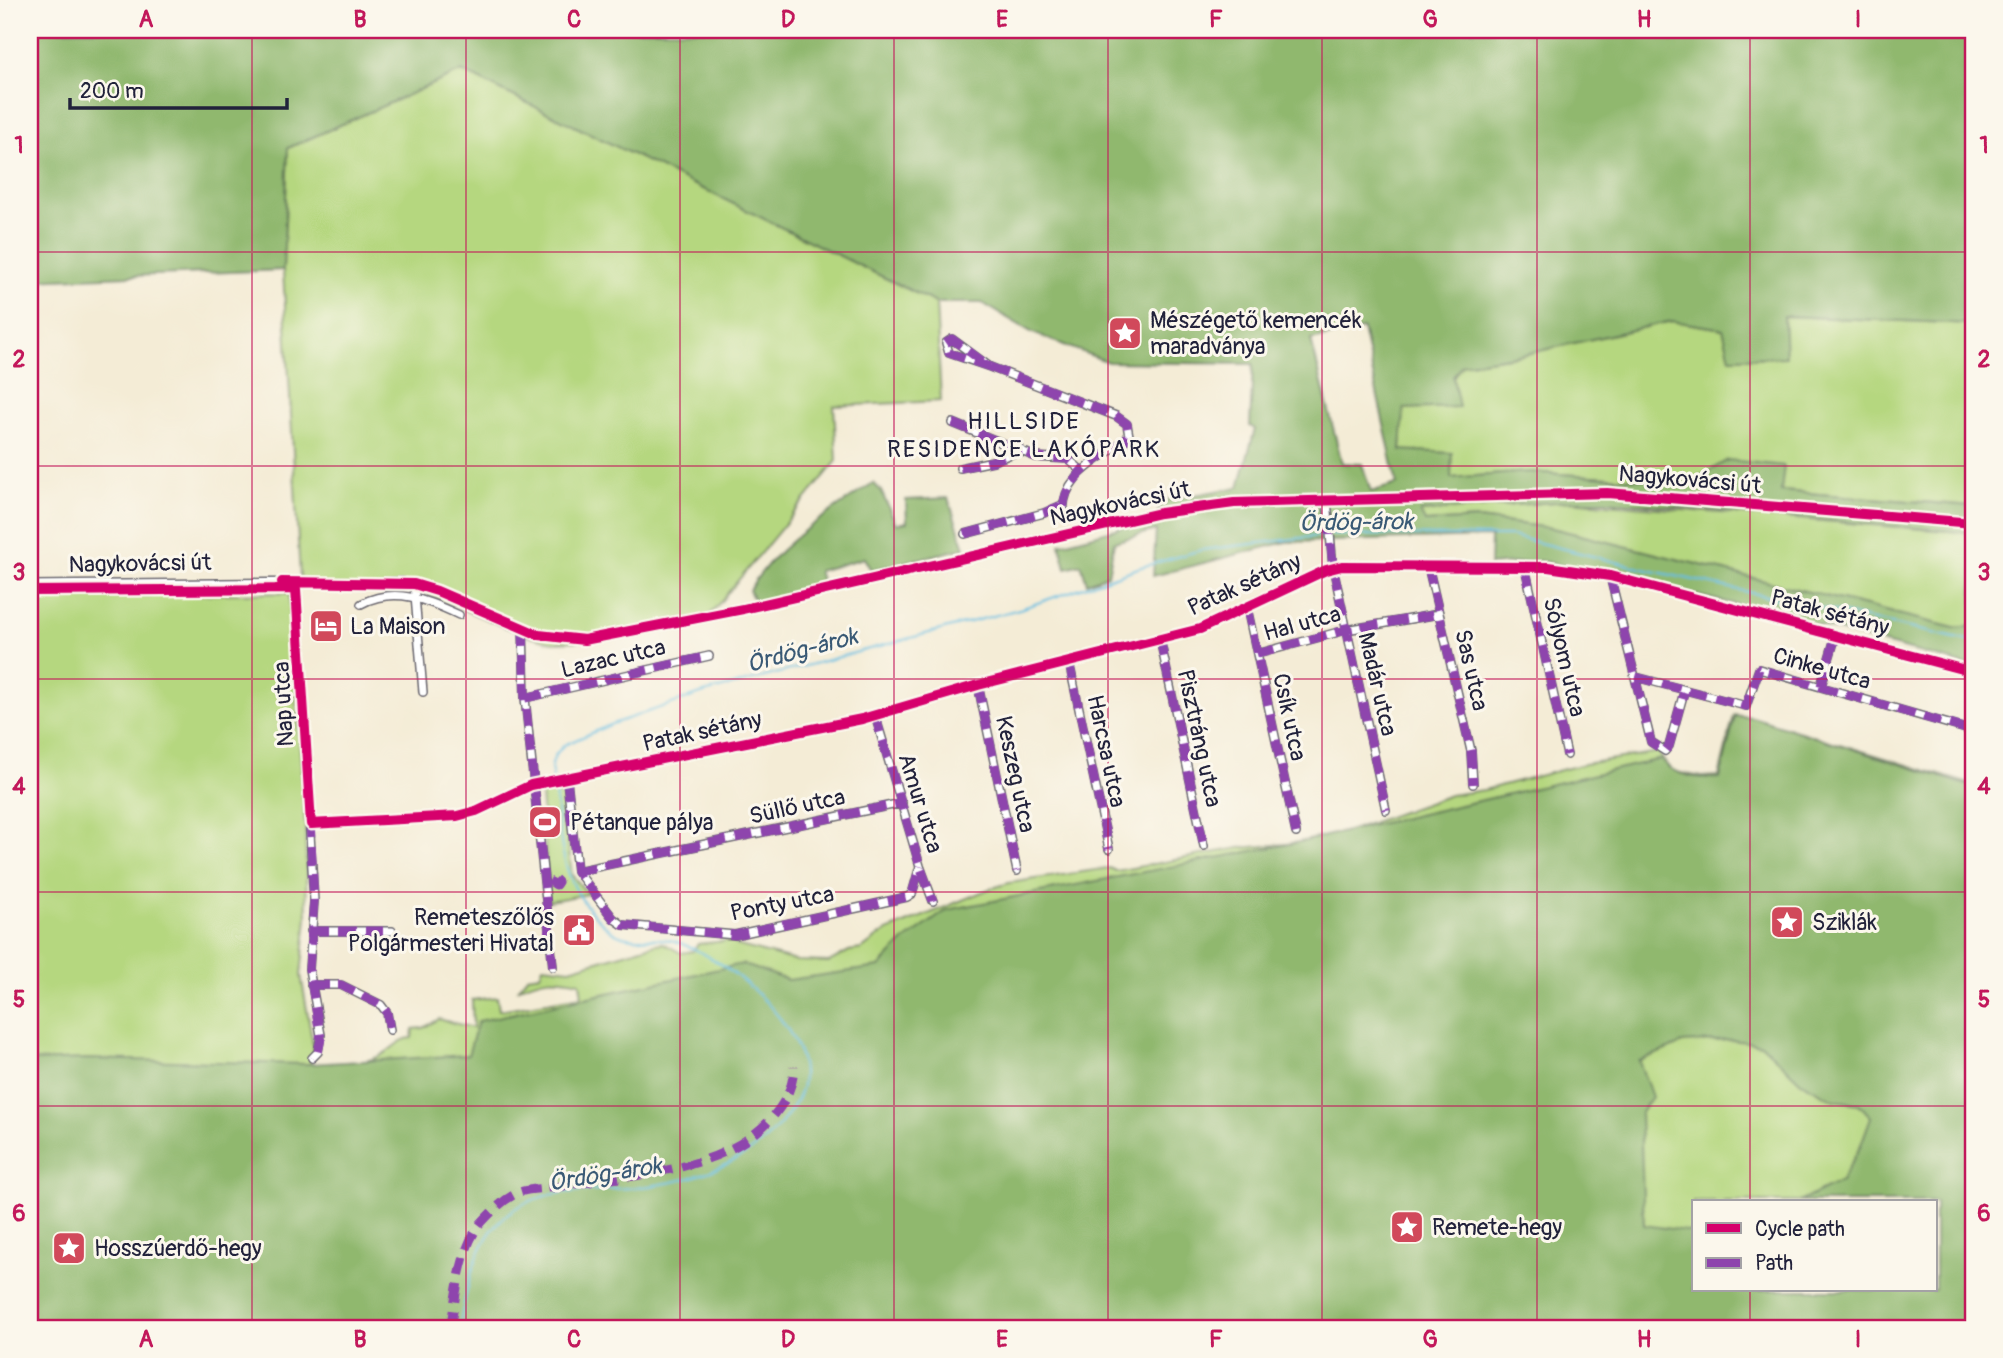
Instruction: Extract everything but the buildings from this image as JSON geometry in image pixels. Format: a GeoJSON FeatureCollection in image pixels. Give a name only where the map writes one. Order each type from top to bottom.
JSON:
{"type":"FeatureCollection","features":[{"type":"Feature","properties":{"kind":"street"},"geometry":{"type":"LineString","coordinates":[[990,367],[952,339],[946,343],[949,353],[1116,416],[1127,424],[1129,436],[1082,471],[1070,484],[1062,505],[1064,518]]}},
{"type":"Feature","properties":{"kind":"street"},"geometry":{"type":"LineString","coordinates":[[953,423],[1036,457],[1068,459],[1082,471]]}},
{"type":"Feature","properties":{"kind":"street"},"geometry":{"type":"LineString","coordinates":[[960,468],[993,461],[1021,450]]}},
{"type":"Feature","properties":{"kind":"street","name":"Nagykovácsi út"},"geometry":{"type":"LineString","coordinates":[[30,585],[414,583],[523,628],[553,638],[584,640],[743,609],[1160,513],[1234,503],[1607,493],[1973,523]]}},
{"type":"Feature","properties":{"kind":"street","name":"Madár utca"},"geometry":{"type":"LineString","coordinates":[[1327,500],[1333,567],[1387,810]]}},
{"type":"Feature","properties":{"kind":"street"},"geometry":{"type":"LineString","coordinates":[[965,534],[1044,513],[1062,505]]}},
{"type":"Feature","properties":{"kind":"street","name":"Sas utca"},"geometry":{"type":"LineString","coordinates":[[1428,566],[1471,751],[1472,784]]}},
{"type":"Feature","properties":{"kind":"street","name":"Patak sétány"},"geometry":{"type":"LineString","coordinates":[[311,824],[457,816],[537,785],[875,715],[978,685],[1207,627],[1333,567],[1525,567],[1610,576],[1973,672]]}},
{"type":"Feature","properties":{"kind":"street","name":"Sólyom utca"},"geometry":{"type":"LineString","coordinates":[[1525,567],[1567,755]]}},
{"type":"Feature","properties":{"kind":"street"},"geometry":{"type":"LineString","coordinates":[[1610,576],[1651,742],[1660,750],[1667,749],[1684,692]]}},
{"type":"Feature","properties":{"kind":"street","name":"Nap utca"},"geometry":{"type":"LineString","coordinates":[[295,582],[314,901],[309,956],[311,985],[321,1039],[318,1052],[312,1058]]}},
{"type":"Feature","properties":{"kind":"street"},"geometry":{"type":"LineString","coordinates":[[414,583],[423,692]]}},
{"type":"Feature","properties":{"kind":"street"},"geometry":{"type":"LineString","coordinates":[[361,604],[378,596],[415,596],[459,615]]}},
{"type":"Feature","properties":{"kind":"street","name":"Csík utca"},"geometry":{"type":"LineString","coordinates":[[1247,608],[1296,833]]}},
{"type":"Feature","properties":{"kind":"street","name":"Hal utca"},"geometry":{"type":"LineString","coordinates":[[1257,654],[1346,630],[1439,614]]}},
{"type":"Feature","properties":{"kind":"street"},"geometry":{"type":"LineString","coordinates":[[523,628],[525,698],[537,785],[553,967]]}},
{"type":"Feature","properties":{"kind":"street"},"geometry":{"type":"LineString","coordinates":[[1821,686],[1836,635]]}},
{"type":"Feature","properties":{"kind":"street","name":"Pisztráng utca"},"geometry":{"type":"LineString","coordinates":[[1160,639],[1204,846]]}},
{"type":"Feature","properties":{"kind":"street","name":"Lazac utca"},"geometry":{"type":"LineString","coordinates":[[525,698],[709,656]]}},
{"type":"Feature","properties":{"kind":"street","name":"Harcsa utca"},"geometry":{"type":"LineString","coordinates":[[1069,662],[1109,849]]}},
{"type":"Feature","properties":{"kind":"street","name":"Cinke utca"},"geometry":{"type":"LineString","coordinates":[[1636,677],[1684,692],[1746,706],[1759,669],[1973,731]]}},
{"type":"Feature","properties":{"kind":"street","name":"Keszeg utca"},"geometry":{"type":"LineString","coordinates":[[978,685],[1017,871]]}},
{"type":"Feature","properties":{"kind":"street","name":"Amur utca"},"geometry":{"type":"LineString","coordinates":[[875,715],[933,901]]}},
{"type":"Feature","properties":{"kind":"street"},"geometry":{"type":"LineString","coordinates":[[567,780],[577,871]]}},
{"type":"Feature","properties":{"kind":"street","name":"Süllő utca"},"geometry":{"type":"LineString","coordinates":[[577,871],[902,803]]}},
{"type":"Feature","properties":{"kind":"street","name":"Ponty utca"},"geometry":{"type":"LineString","coordinates":[[577,871],[613,918],[630,926],[740,934],[907,897],[912,894],[920,866]]}},
{"type":"Feature","properties":{"kind":"street"},"geometry":{"type":"LineString","coordinates":[[311,931],[392,931]]}},
{"type":"Feature","properties":{"kind":"street"},"geometry":{"type":"LineString","coordinates":[[311,985],[341,985],[381,1006],[387,1013],[390,1030]]}},
{"type":"Feature","properties":{"kind":"green space"},"geometry":{"type":"Polygon","coordinates":[[[30,30],[1973,30],[1973,324],[1784,316],[1786,357],[1730,358],[1723,329],[1672,321],[1521,355],[1462,364],[1453,377],[1459,407],[1404,409],[1401,450],[1452,453],[1451,478],[1528,472],[1690,482],[1728,460],[1784,466],[1781,491],[1973,506],[1973,533],[1605,501],[1569,501],[1420,512],[1425,522],[1479,519],[1552,528],[1954,628],[1973,626],[1970,666],[1757,609],[1541,561],[1490,565],[1491,537],[1286,542],[1153,576],[1156,530],[1114,542],[1108,575],[1087,583],[1081,564],[1066,568],[1060,544],[1157,518],[1161,501],[1239,487],[1255,429],[1250,426],[1253,364],[1108,362],[1033,333],[982,303],[936,303],[462,71],[288,148],[283,270],[30,280],[30,30]],[[1363,329],[1311,340],[1342,463],[1362,464],[1371,492],[1397,484],[1363,329]]]}},
{"type":"Feature","properties":{"kind":"green space"},"geometry":{"type":"Polygon","coordinates":[[[462,71],[936,303],[941,401],[834,406],[837,461],[707,618],[580,641],[553,642],[522,634],[412,588],[303,585],[300,577],[283,270],[288,148],[462,71]]]}},
{"type":"Feature","properties":{"kind":"green space"},"geometry":{"type":"Polygon","coordinates":[[[1784,316],[1973,324],[1973,506],[1781,491],[1728,460],[1690,482],[1528,472],[1451,478],[1401,450],[1403,409],[1453,377],[1462,364],[1521,355],[1672,321],[1724,329],[1731,358],[1785,357],[1784,316]]]}},
{"type":"Feature","properties":{"kind":"green space"},"geometry":{"type":"Polygon","coordinates":[[[873,483],[881,491],[896,524],[907,522],[906,500],[948,498],[965,548],[871,570],[864,558],[818,571],[823,585],[756,604],[749,590],[774,557],[805,530],[873,483]]]}},
{"type":"Feature","properties":{"kind":"green space"},"geometry":{"type":"Polygon","coordinates":[[[1569,501],[1973,533],[1973,626],[1954,628],[1552,528],[1479,519],[1424,522],[1419,512],[1569,501]]]}},
{"type":"Feature","properties":{"kind":"green space"},"geometry":{"type":"Polygon","coordinates":[[[289,593],[305,823],[307,918],[301,975],[315,1057],[309,1064],[172,1065],[350,1065],[387,1052],[400,1042],[412,1038],[413,1029],[423,1028],[439,1019],[473,1028],[472,1000],[497,997],[499,1010],[582,996],[580,982],[563,979],[542,980],[519,988],[527,976],[540,974],[543,966],[570,969],[663,943],[681,953],[693,951],[698,944],[735,940],[736,945],[796,961],[829,962],[849,951],[862,949],[885,932],[1009,883],[1109,868],[1116,871],[1239,848],[1320,841],[1450,795],[1484,790],[1584,764],[1658,752],[1671,771],[1702,777],[1719,776],[1734,715],[1752,717],[1973,785],[1973,1328],[30,1328],[30,597],[289,593]]]}},
{"type":"Feature","properties":{"kind":"green space"},"geometry":{"type":"Polygon","coordinates":[[[1735,716],[1752,717],[1973,787],[1973,1328],[30,1328],[30,1061],[86,1059],[309,1064],[468,1055],[478,1021],[742,964],[788,980],[879,967],[903,942],[947,910],[1304,841],[1661,759],[1672,770],[1703,778],[1720,778],[1735,716]],[[1732,1040],[1683,1043],[1639,1061],[1652,1097],[1640,1113],[1644,1225],[1692,1232],[1692,1292],[1937,1292],[1937,1200],[1803,1200],[1841,1181],[1860,1147],[1871,1117],[1859,1104],[1834,1100],[1801,1082],[1761,1044],[1732,1040]]]}},
{"type":"Feature","properties":{"kind":"green space"},"geometry":{"type":"Polygon","coordinates":[[[555,790],[563,797],[572,875],[588,894],[549,901],[541,793],[555,790]]]}},
{"type":"Feature","properties":{"kind":"waterway","name":"Ördög-árok"},"geometry":{"type":"LineString","coordinates":[[553,779],[551,767],[555,755],[564,745],[612,724],[704,693],[1023,608],[1141,567],[1201,550],[1326,535]]}},
{"type":"Feature","properties":{"kind":"waterway","name":"Ördög-árok"},"geometry":{"type":"LineString","coordinates":[[1332,535],[1512,536],[1644,569],[1973,642]]}},
{"type":"Feature","properties":{"kind":"waterway","name":"Ördög-árok"},"geometry":{"type":"LineString","coordinates":[[459,1328],[478,1254],[493,1228],[517,1207],[532,1200],[564,1192],[650,1186],[709,1172],[744,1155],[775,1130],[788,1115],[802,1085],[802,1063],[794,1040],[780,1018],[739,978],[716,961],[674,941],[631,938],[615,933],[592,912],[571,880],[565,862],[554,784]]}},
{"type":"Feature","properties":{"kind":"marked path"},"geometry":{"type":"LineString","coordinates":[[990,367],[949,353],[946,343],[952,339],[990,367],[1116,416],[1127,424],[1129,436],[1081,472],[1073,482],[1067,492],[1064,518]]}},
{"type":"Feature","properties":{"kind":"marked path"},"geometry":{"type":"LineString","coordinates":[[953,423],[1036,457],[1068,459],[1082,471]]}},
{"type":"Feature","properties":{"kind":"marked path"},"geometry":{"type":"LineString","coordinates":[[960,468],[993,461],[1021,450]]}},
{"type":"Feature","properties":{"kind":"marked path"},"geometry":{"type":"LineString","coordinates":[[965,534],[1044,513],[1062,505]]}},
{"type":"Feature","properties":{"kind":"marked path"},"geometry":{"type":"LineString","coordinates":[[1328,517],[1333,567],[1386,810]]}},
{"type":"Feature","properties":{"kind":"marked path"},"geometry":{"type":"LineString","coordinates":[[1428,566],[1471,751],[1473,784]]}},
{"type":"Feature","properties":{"kind":"marked path"},"geometry":{"type":"LineString","coordinates":[[1525,567],[1567,755]]}},
{"type":"Feature","properties":{"kind":"marked path"},"geometry":{"type":"LineString","coordinates":[[1610,576],[1651,742],[1665,751],[1669,746],[1684,692]]}},
{"type":"Feature","properties":{"kind":"marked path"},"geometry":{"type":"LineString","coordinates":[[1247,608],[1296,833]]}},
{"type":"Feature","properties":{"kind":"marked path"},"geometry":{"type":"LineString","coordinates":[[1257,654],[1346,630],[1439,614]]}},
{"type":"Feature","properties":{"kind":"marked path"},"geometry":{"type":"LineString","coordinates":[[523,628],[525,698],[553,967]]}},
{"type":"Feature","properties":{"kind":"marked path"},"geometry":{"type":"LineString","coordinates":[[1821,686],[1836,635]]}},
{"type":"Feature","properties":{"kind":"marked path"},"geometry":{"type":"LineString","coordinates":[[1160,639],[1204,846]]}},
{"type":"Feature","properties":{"kind":"marked path"},"geometry":{"type":"LineString","coordinates":[[525,698],[709,656]]}},
{"type":"Feature","properties":{"kind":"marked path"},"geometry":{"type":"LineString","coordinates":[[1069,662],[1109,849]]}},
{"type":"Feature","properties":{"kind":"marked path"},"geometry":{"type":"LineString","coordinates":[[1636,677],[1746,706],[1759,669],[1973,731]]}},
{"type":"Feature","properties":{"kind":"marked path"},"geometry":{"type":"LineString","coordinates":[[978,685],[1017,871]]}},
{"type":"Feature","properties":{"kind":"marked path"},"geometry":{"type":"LineString","coordinates":[[875,715],[933,901]]}},
{"type":"Feature","properties":{"kind":"marked path"},"geometry":{"type":"LineString","coordinates":[[567,780],[577,871],[613,918],[623,925],[735,935],[907,897],[912,894],[920,866]]}},
{"type":"Feature","properties":{"kind":"marked path"},"geometry":{"type":"LineString","coordinates":[[577,871],[902,803]]}},
{"type":"Feature","properties":{"kind":"marked path"},"geometry":{"type":"LineString","coordinates":[[310,819],[314,901],[309,969],[321,1039],[318,1052],[312,1058]]}},
{"type":"Feature","properties":{"kind":"marked path"},"geometry":{"type":"LineString","coordinates":[[555,879],[558,882],[556,885],[553,883],[555,879]]}},
{"type":"Feature","properties":{"kind":"marked path"},"geometry":{"type":"LineString","coordinates":[[311,931],[392,931]]}},
{"type":"Feature","properties":{"kind":"marked path"},"geometry":{"type":"LineString","coordinates":[[311,985],[341,985],[381,1005],[387,1013],[390,1030]]}},
{"type":"Feature","properties":{"kind":"marked path"},"geometry":{"type":"LineString","coordinates":[[450,1328],[468,1245],[482,1222],[504,1201],[529,1190],[674,1168],[730,1149],[754,1134],[779,1109],[791,1086],[794,1066]]}},
{"type":"Feature","properties":{"kind":"cycle path"},"geometry":{"type":"LineString","coordinates":[[282,582],[414,584],[437,591],[539,635],[584,640],[743,609],[1160,513],[1234,503],[1607,493],[1973,523]]}},
{"type":"Feature","properties":{"kind":"cycle path"},"geometry":{"type":"LineString","coordinates":[[30,591],[296,589],[311,824],[457,816],[476,811],[531,785],[862,719],[978,685],[1200,629],[1326,570],[1342,566],[1548,567],[1610,576],[1973,672]]}},
{"type":"Feature","properties":{"kind":"place","name":"Mészégető kemencék maradványa"},"geometry":{"type":"Point","coordinates":[1125,333]}},
{"type":"Feature","properties":{"kind":"place","name":"La Maison"},"geometry":{"type":"Point","coordinates":[326,626]}},
{"type":"Feature","properties":{"kind":"place","name":"Pétanque pálya"},"geometry":{"type":"Point","coordinates":[545,822]}},
{"type":"Feature","properties":{"kind":"place","name":"Sziklák"},"geometry":{"type":"Point","coordinates":[1787,922]}},
{"type":"Feature","properties":{"kind":"place","name":"Remeteszőlős Polgármesteri Hivatal"},"geometry":{"type":"Point","coordinates":[579,930]}},
{"type":"Feature","properties":{"kind":"place","name":"Remete-hegy"},"geometry":{"type":"Point","coordinates":[1407,1227]}},
{"type":"Feature","properties":{"kind":"place","name":"Hosszúerdő-hegy"},"geometry":{"type":"Point","coordinates":[69,1248]}},
{"type":"Feature","properties":{"kind":"district","name":"HILLSIDE RESIDENCE LAKÓPARK"},"geometry":{"type":"Point","coordinates":[1024,435]}}]}
